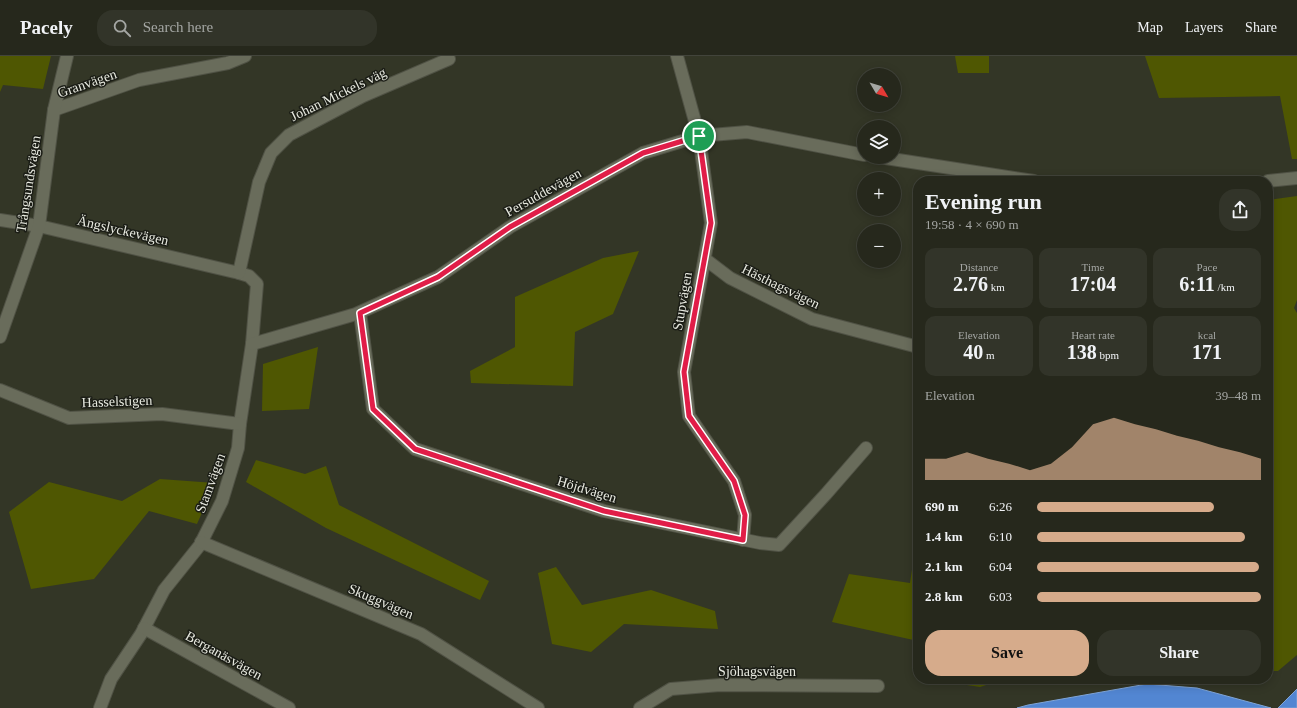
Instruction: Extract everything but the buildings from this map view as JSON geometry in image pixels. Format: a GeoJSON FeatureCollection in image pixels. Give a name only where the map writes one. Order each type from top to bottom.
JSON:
{"type":"FeatureCollection","features":[{"type":"Feature","properties":{"kind":"street","name":"Trångsundsvägen"},"geometry":{"type":"LineString","coordinates":[[0,337],[39,226],[54,110],[67,56]]}},
{"type":"Feature","properties":{"kind":"street","name":"Granvägen"},"geometry":{"type":"LineString","coordinates":[[54,110],[139,80],[228,62],[246,56]]}},
{"type":"Feature","properties":{"kind":"street","name":"Stupvägen"},"geometry":{"type":"LineString","coordinates":[[677,56],[699,136],[711,223],[684,372],[689,416],[734,481],[745,515],[743,540]]}},
{"type":"Feature","properties":{"kind":"street","name":"Johan Mickels väg"},"geometry":{"type":"LineString","coordinates":[[239,273],[259,182],[271,153],[289,135],[363,96],[449,59]]}},
{"type":"Feature","properties":{"kind":"street","name":"Persuddevägen"},"geometry":{"type":"LineString","coordinates":[[252,344],[360,313],[438,277],[510,227],[643,153],[699,136],[747,132],[857,154]]}},
{"type":"Feature","properties":{"kind":"street"},"geometry":{"type":"LineString","coordinates":[[901,160],[1002,176]]}},
{"type":"Feature","properties":{"kind":"street"},"geometry":{"type":"LineString","coordinates":[[1273,180],[1297,178]]}},
{"type":"Feature","properties":{"kind":"street","name":"Ängslyckevägen"},"geometry":{"type":"LineString","coordinates":[[0,220],[39,226],[239,273]]}},
{"type":"Feature","properties":{"kind":"street","name":"Hästhagsvägen"},"geometry":{"type":"LineString","coordinates":[[705,259],[730,278],[812,319],[913,346]]}},
{"type":"Feature","properties":{"kind":"street","name":"Stamvägen"},"geometry":{"type":"LineString","coordinates":[[100,708],[111,679],[144,628],[164,590],[201,542],[222,501],[238,448],[240,424],[252,344],[257,284],[249,276],[239,273]]}},
{"type":"Feature","properties":{"kind":"street","name":"Höjdvägen"},"geometry":{"type":"LineString","coordinates":[[360,313],[373,409],[415,449],[604,511],[760,544],[779,545],[866,448]]}},
{"type":"Feature","properties":{"kind":"street","name":"Hasselstigen"},"geometry":{"type":"LineString","coordinates":[[0,390],[70,418],[162,414],[240,424]]}},
{"type":"Feature","properties":{"kind":"street","name":"Skuggvägen"},"geometry":{"type":"LineString","coordinates":[[201,542],[421,634],[538,708]]}},
{"type":"Feature","properties":{"kind":"street","name":"Berganäsvägen"},"geometry":{"type":"LineString","coordinates":[[144,628],[289,708]]}},
{"type":"Feature","properties":{"kind":"street","name":"Sjöhagsvägen"},"geometry":{"type":"LineString","coordinates":[[640,708],[671,689],[713,685],[878,686]]}},
{"type":"Feature","properties":{"kind":"green space"},"geometry":{"type":"Polygon","coordinates":[[[0,56],[51,56],[43,89],[3,85],[0,92],[0,56]]]}},
{"type":"Feature","properties":{"kind":"green space"},"geometry":{"type":"Polygon","coordinates":[[[955,56],[989,56],[989,73],[958,73],[955,56]]]}},
{"type":"Feature","properties":{"kind":"green space"},"geometry":{"type":"Polygon","coordinates":[[[1145,56],[1297,56],[1297,159],[1292,159],[1280,96],[1159,98],[1145,56]]]}},
{"type":"Feature","properties":{"kind":"green space"},"geometry":{"type":"Polygon","coordinates":[[[1297,196],[1297,300],[1294,308],[1297,313],[1297,655],[1278,671],[1273,671],[1273,199],[1297,196]]]}},
{"type":"Feature","properties":{"kind":"green space"},"geometry":{"type":"Polygon","coordinates":[[[639,251],[613,314],[575,332],[573,386],[471,383],[470,371],[515,347],[515,297],[603,258],[639,251]]]}},
{"type":"Feature","properties":{"kind":"green space"},"geometry":{"type":"Polygon","coordinates":[[[318,347],[309,409],[262,411],[263,364],[318,347]]]}},
{"type":"Feature","properties":{"kind":"green space"},"geometry":{"type":"Polygon","coordinates":[[[256,460],[305,474],[326,466],[339,505],[489,581],[480,600],[326,528],[246,482],[256,460]]]}},
{"type":"Feature","properties":{"kind":"green space"},"geometry":{"type":"Polygon","coordinates":[[[160,479],[215,483],[197,524],[149,511],[94,579],[31,589],[9,512],[49,482],[122,501],[160,479]]]}},
{"type":"Feature","properties":{"kind":"green space"},"geometry":{"type":"Polygon","coordinates":[[[913,562],[913,640],[832,622],[849,574],[910,583],[913,562]]]}},
{"type":"Feature","properties":{"kind":"green space"},"geometry":{"type":"Polygon","coordinates":[[[556,567],[582,605],[651,590],[715,611],[718,629],[624,624],[591,652],[552,644],[538,573],[556,567]]]}},
{"type":"Feature","properties":{"kind":"green space"},"geometry":{"type":"Polygon","coordinates":[[[960,684],[989,684],[980,687],[960,684]]]}},
{"type":"Feature","properties":{"kind":"water"},"geometry":{"type":"Polygon","coordinates":[[[1147,684],[1197,688],[1271,708],[1017,708],[1028,705],[1147,684]]]}},
{"type":"Feature","properties":{"kind":"water"},"geometry":{"type":"Polygon","coordinates":[[[1297,689],[1297,708],[1278,708],[1297,689]]]}},
{"type":"Feature","properties":{"kind":"route"},"geometry":{"type":"LineString","coordinates":[[699,136],[711,223],[684,372],[689,416],[734,481],[745,515],[743,540],[604,511],[415,449],[373,409],[360,313],[438,277],[510,227],[643,153],[699,136]]}}]}
